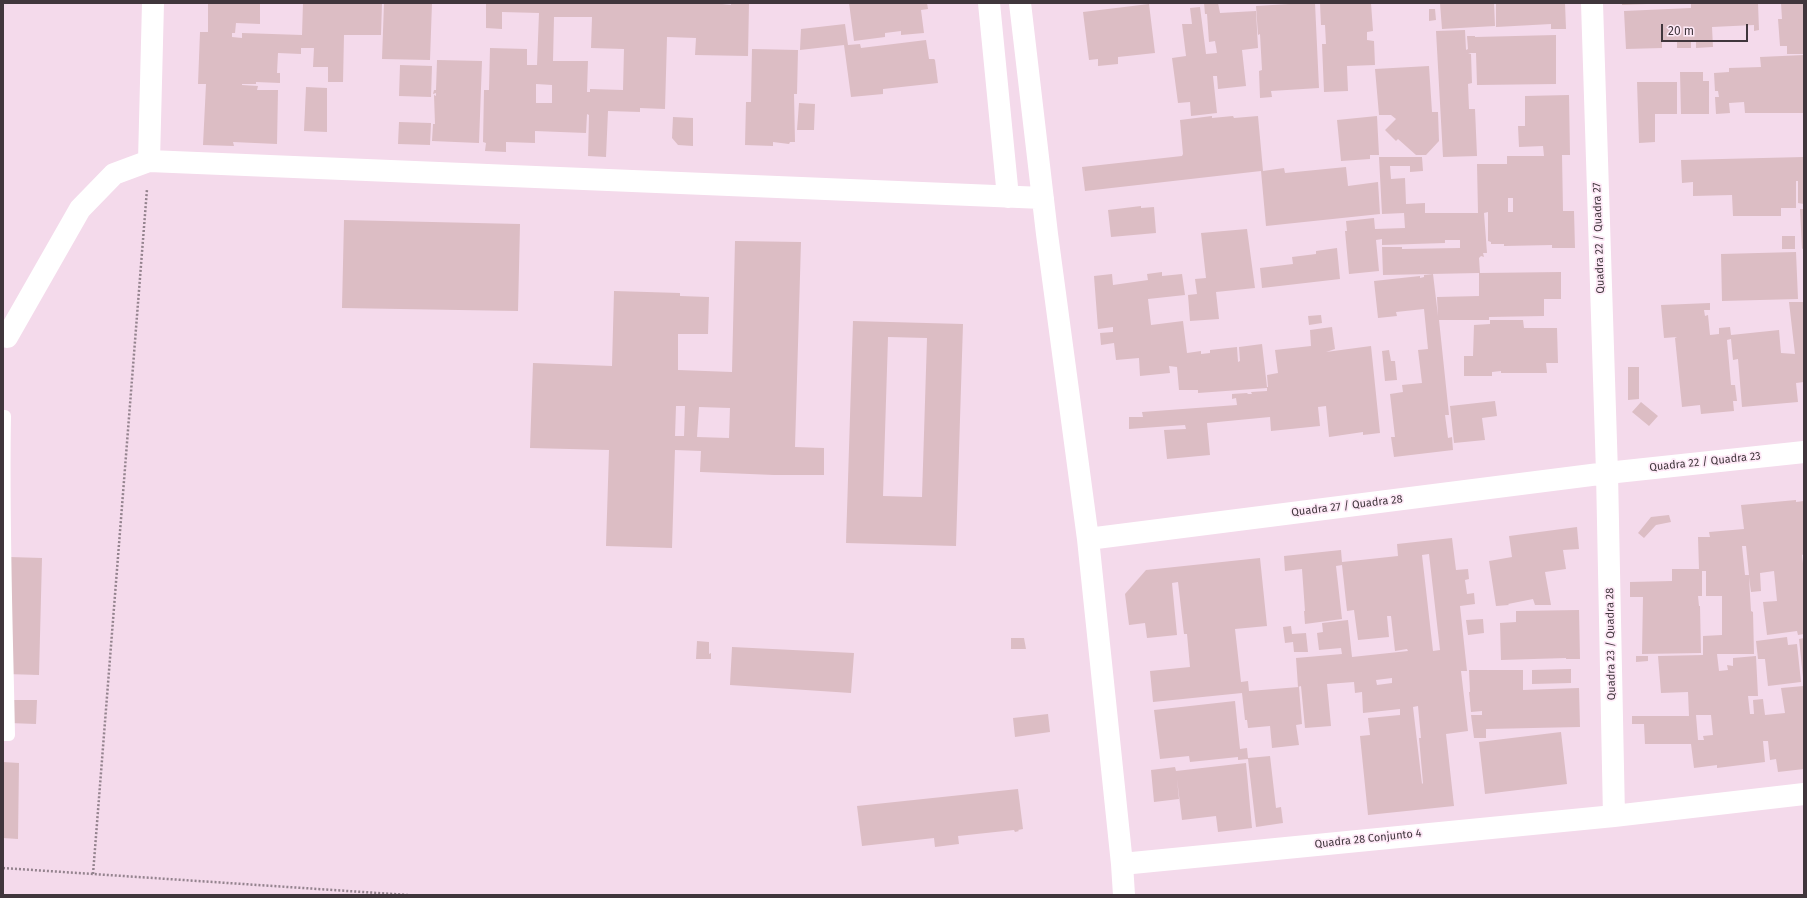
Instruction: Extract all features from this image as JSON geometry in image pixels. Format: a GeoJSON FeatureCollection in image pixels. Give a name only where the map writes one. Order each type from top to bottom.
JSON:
{"type":"FeatureCollection","features":[{"type":"Feature","properties":{"kind":"street"},"geometry":{"type":"LineString","coordinates":[[149,161],[153,3]]}},
{"type":"Feature","properties":{"kind":"street"},"geometry":{"type":"LineString","coordinates":[[989,3],[1008,197]]}},
{"type":"Feature","properties":{"kind":"street"},"geometry":{"type":"LineString","coordinates":[[1020,3],[1042,198],[1088,539],[1124,895]]}},
{"type":"Feature","properties":{"kind":"street","name":"Quadra 22 / Quadra 27"},"geometry":{"type":"LineString","coordinates":[[1592,3],[1607,472]]}},
{"type":"Feature","properties":{"kind":"street"},"geometry":{"type":"LineString","coordinates":[[7,337],[80,209],[114,174],[149,161],[1042,198]]}},
{"type":"Feature","properties":{"kind":"street","name":"Quadra 22 / Quadra 23"},"geometry":{"type":"LineString","coordinates":[[1607,472],[1804,452]]}},
{"type":"Feature","properties":{"kind":"street","name":"Quadra 27 / Quadra 28"},"geometry":{"type":"LineString","coordinates":[[1088,539],[1607,472]]}},
{"type":"Feature","properties":{"kind":"street","name":"Quadra 23 / Quadra 28"},"geometry":{"type":"LineString","coordinates":[[1607,472],[1614,816]]}},
{"type":"Feature","properties":{"kind":"street","name":"Quadra 28 Conjunto 4"},"geometry":{"type":"LineString","coordinates":[[1122,864],[1614,816],[1804,794]]}},
{"type":"Feature","properties":{"kind":"lane"},"geometry":{"type":"LineString","coordinates":[[3,735],[9,735],[5,609],[4,416]]}},
{"type":"Feature","properties":{"kind":"path"},"geometry":{"type":"LineString","coordinates":[[93,874],[149,161]]}},
{"type":"Feature","properties":{"kind":"path"},"geometry":{"type":"LineString","coordinates":[[3,868],[408,895]]}},
{"type":"Feature","properties":{"kind":"building"},"geometry":{"type":"Polygon","coordinates":[[[208,3],[260,3],[260,24],[236,23],[235,33],[232,33],[232,37],[242,38],[242,33],[302,35],[303,3],[382,3],[381,35],[344,35],[343,82],[328,82],[328,67],[313,67],[314,48],[301,48],[301,54],[278,53],[277,73],[280,73],[280,83],[256,82],[256,84],[242,84],[258,86],[257,90],[278,90],[277,144],[233,142],[234,146],[203,145],[206,84],[198,84],[200,32],[208,32],[208,3]]]}},
{"type":"Feature","properties":{"kind":"building"},"geometry":{"type":"Polygon","coordinates":[[[384,3],[432,3],[430,60],[382,59],[384,3]]]}},
{"type":"Feature","properties":{"kind":"building"},"geometry":{"type":"Polygon","coordinates":[[[486,3],[722,3],[731,5],[731,3],[749,3],[748,56],[695,55],[696,38],[667,37],[665,109],[640,108],[640,112],[608,111],[606,157],[588,156],[589,115],[587,114],[586,133],[535,131],[535,143],[506,142],[506,152],[485,151],[486,143],[483,142],[484,90],[489,90],[490,48],[527,49],[527,65],[537,65],[539,13],[502,12],[502,29],[486,28],[486,3]],[[554,17],[553,61],[588,61],[587,92],[590,92],[590,89],[623,90],[624,49],[591,48],[592,17],[554,17]],[[536,84],[536,103],[552,103],[552,85],[536,84]]]}},
{"type":"Feature","properties":{"kind":"building"},"geometry":{"type":"Polygon","coordinates":[[[849,3],[927,3],[928,9],[921,10],[924,33],[901,35],[901,31],[885,33],[885,37],[854,41],[849,3]]]}},
{"type":"Feature","properties":{"kind":"building"},"geometry":{"type":"Polygon","coordinates":[[[1204,3],[1218,3],[1220,13],[1256,11],[1258,48],[1242,50],[1246,86],[1218,89],[1217,76],[1213,76],[1217,113],[1191,116],[1190,102],[1178,103],[1172,58],[1186,56],[1182,24],[1192,24],[1190,8],[1200,7],[1206,54],[1217,53],[1215,41],[1209,42],[1207,14],[1205,14],[1204,3]]]}},
{"type":"Feature","properties":{"kind":"building"},"geometry":{"type":"Polygon","coordinates":[[[1315,3],[1319,88],[1271,91],[1272,97],[1260,98],[1259,71],[1262,70],[1260,34],[1258,35],[1256,6],[1315,3]]]}},
{"type":"Feature","properties":{"kind":"building"},"geometry":{"type":"Polygon","coordinates":[[[1320,3],[1371,3],[1373,31],[1367,32],[1367,40],[1374,41],[1375,65],[1347,66],[1348,91],[1324,92],[1322,44],[1326,44],[1325,25],[1321,25],[1320,3]]]}},
{"type":"Feature","properties":{"kind":"building"},"geometry":{"type":"Polygon","coordinates":[[[1440,3],[1494,3],[1495,26],[1442,29],[1440,3]]]}},
{"type":"Feature","properties":{"kind":"building"},"geometry":{"type":"Polygon","coordinates":[[[1496,3],[1565,3],[1566,29],[1551,29],[1551,24],[1496,27],[1496,3]]]}},
{"type":"Feature","properties":{"kind":"building"},"geometry":{"type":"Polygon","coordinates":[[[1622,3],[1647,3],[1647,4],[1622,5],[1622,3]]]}},
{"type":"Feature","properties":{"kind":"building"},"geometry":{"type":"Polygon","coordinates":[[[1691,3],[1758,3],[1759,30],[1754,31],[1754,25],[1712,27],[1713,47],[1696,48],[1696,42],[1691,42],[1691,48],[1677,48],[1677,42],[1662,42],[1662,48],[1626,49],[1624,11],[1691,8],[1691,3]]]}},
{"type":"Feature","properties":{"kind":"building"},"geometry":{"type":"Polygon","coordinates":[[[1781,3],[1804,3],[1804,54],[1787,54],[1787,46],[1780,46],[1778,19],[1782,19],[1781,3]]]}},
{"type":"Feature","properties":{"kind":"building"},"geometry":{"type":"Polygon","coordinates":[[[1149,4],[1155,53],[1118,57],[1118,64],[1098,66],[1098,59],[1089,60],[1083,12],[1149,4]]]}},
{"type":"Feature","properties":{"kind":"building"},"geometry":{"type":"Polygon","coordinates":[[[1429,9],[1435,9],[1436,20],[1429,21],[1429,9]]]}},
{"type":"Feature","properties":{"kind":"building"},"geometry":{"type":"Polygon","coordinates":[[[845,24],[848,45],[860,44],[861,48],[926,40],[929,59],[935,60],[938,83],[883,89],[883,94],[851,97],[844,45],[800,50],[801,29],[845,24]]]}},
{"type":"Feature","properties":{"kind":"building"},"geometry":{"type":"Polygon","coordinates":[[[1465,30],[1466,50],[1468,49],[1467,36],[1556,35],[1556,84],[1477,85],[1476,53],[1468,53],[1471,54],[1472,83],[1468,84],[1469,109],[1475,109],[1477,156],[1443,157],[1436,31],[1465,30]]]}},
{"type":"Feature","properties":{"kind":"building"},"geometry":{"type":"Polygon","coordinates":[[[752,49],[798,50],[797,94],[794,94],[795,142],[790,142],[789,144],[773,142],[773,146],[745,145],[746,102],[751,102],[752,49]]]}},
{"type":"Feature","properties":{"kind":"building"},"geometry":{"type":"Polygon","coordinates":[[[1804,55],[1804,113],[1745,113],[1744,102],[1729,103],[1730,113],[1716,114],[1715,97],[1719,97],[1718,91],[1715,91],[1714,73],[1729,72],[1729,68],[1761,67],[1760,57],[1804,55]]]}},
{"type":"Feature","properties":{"kind":"building"},"geometry":{"type":"Polygon","coordinates":[[[437,60],[482,61],[479,143],[432,141],[433,124],[435,124],[434,95],[436,96],[436,93],[433,94],[434,90],[436,90],[437,60]]]}},
{"type":"Feature","properties":{"kind":"building"},"geometry":{"type":"Polygon","coordinates":[[[400,65],[432,66],[431,97],[399,96],[400,65]]]}},
{"type":"Feature","properties":{"kind":"building"},"geometry":{"type":"Polygon","coordinates":[[[1429,66],[1432,112],[1438,112],[1439,141],[1426,155],[1416,155],[1398,139],[1396,141],[1385,130],[1396,119],[1391,115],[1379,115],[1375,69],[1429,66]]]}},
{"type":"Feature","properties":{"kind":"building"},"geometry":{"type":"Polygon","coordinates":[[[1680,72],[1703,72],[1703,81],[1709,81],[1709,114],[1681,114],[1680,72]]]}},
{"type":"Feature","properties":{"kind":"building"},"geometry":{"type":"Polygon","coordinates":[[[1637,82],[1677,82],[1677,114],[1655,114],[1655,142],[1639,143],[1637,82]]]}},
{"type":"Feature","properties":{"kind":"building"},"geometry":{"type":"Polygon","coordinates":[[[306,87],[327,88],[327,132],[304,131],[306,87]]]}},
{"type":"Feature","properties":{"kind":"building"},"geometry":{"type":"Polygon","coordinates":[[[1569,95],[1570,155],[1562,155],[1563,211],[1574,211],[1575,248],[1552,248],[1552,245],[1504,246],[1504,244],[1491,244],[1491,242],[1488,241],[1488,212],[1484,213],[1487,253],[1483,253],[1484,257],[1481,256],[1479,258],[1480,273],[1561,272],[1561,299],[1544,299],[1544,316],[1489,317],[1489,320],[1439,320],[1449,415],[1445,415],[1448,438],[1452,437],[1453,450],[1394,457],[1391,437],[1395,437],[1390,394],[1403,392],[1402,385],[1422,383],[1418,350],[1428,349],[1424,309],[1396,312],[1397,316],[1378,318],[1374,281],[1420,276],[1420,278],[1424,277],[1424,275],[1433,274],[1438,316],[1437,297],[1479,296],[1479,273],[1383,275],[1382,247],[1402,247],[1402,249],[1460,248],[1460,240],[1445,240],[1445,243],[1382,245],[1382,239],[1376,240],[1379,271],[1349,274],[1345,231],[1347,231],[1346,221],[1374,218],[1375,229],[1405,228],[1404,213],[1382,214],[1379,157],[1422,157],[1423,171],[1410,172],[1410,166],[1390,166],[1391,179],[1405,178],[1406,204],[1425,203],[1425,213],[1478,213],[1477,164],[1507,164],[1507,156],[1544,156],[1543,146],[1519,147],[1518,126],[1525,126],[1525,96],[1569,95]],[[1508,198],[1508,212],[1513,212],[1513,198],[1508,198]]]}},
{"type":"Feature","properties":{"kind":"building"},"geometry":{"type":"Polygon","coordinates":[[[799,103],[815,104],[814,130],[797,130],[799,103]]]}},
{"type":"Feature","properties":{"kind":"building"},"geometry":{"type":"Polygon","coordinates":[[[1212,116],[1212,118],[1233,116],[1234,118],[1258,116],[1263,171],[1284,168],[1285,173],[1346,167],[1348,186],[1378,182],[1380,214],[1266,226],[1261,171],[1085,191],[1082,167],[1182,156],[1180,120],[1212,116]]]}},
{"type":"Feature","properties":{"kind":"building"},"geometry":{"type":"Polygon","coordinates":[[[1377,116],[1379,155],[1370,155],[1370,159],[1341,161],[1337,120],[1377,116]]]}},
{"type":"Feature","properties":{"kind":"building"},"geometry":{"type":"Polygon","coordinates":[[[673,117],[693,118],[693,146],[678,145],[672,138],[673,117]]]}},
{"type":"Feature","properties":{"kind":"building"},"geometry":{"type":"Polygon","coordinates":[[[399,122],[431,123],[430,145],[398,144],[399,122]]]}},
{"type":"Feature","properties":{"kind":"building"},"geometry":{"type":"Polygon","coordinates":[[[1804,157],[1804,204],[1798,203],[1798,181],[1796,181],[1796,208],[1781,208],[1781,216],[1733,216],[1732,195],[1693,196],[1693,182],[1682,183],[1681,160],[1804,157]]]}},
{"type":"Feature","properties":{"kind":"building"},"geometry":{"type":"Polygon","coordinates":[[[1141,206],[1141,208],[1154,207],[1156,233],[1111,237],[1108,210],[1141,206]]]}},
{"type":"Feature","properties":{"kind":"building"},"geometry":{"type":"Polygon","coordinates":[[[1800,209],[1804,209],[1804,248],[1802,249],[1800,209]]]}},
{"type":"Feature","properties":{"kind":"building"},"geometry":{"type":"Polygon","coordinates":[[[344,220],[520,224],[518,311],[342,308],[344,220]]]}},
{"type":"Feature","properties":{"kind":"building"},"geometry":{"type":"Polygon","coordinates":[[[1247,229],[1255,288],[1216,292],[1219,319],[1190,321],[1188,295],[1197,294],[1195,279],[1206,278],[1201,233],[1247,229]]]}},
{"type":"Feature","properties":{"kind":"building"},"geometry":{"type":"Polygon","coordinates":[[[1782,236],[1795,236],[1795,249],[1782,249],[1782,236]]]}},
{"type":"Feature","properties":{"kind":"building"},"geometry":{"type":"Polygon","coordinates":[[[735,241],[801,242],[795,447],[824,448],[824,475],[774,475],[700,472],[701,451],[675,450],[672,548],[606,546],[609,450],[530,448],[533,363],[612,366],[614,291],[680,293],[680,296],[709,297],[708,334],[678,334],[678,370],[732,372],[735,241]],[[676,406],[675,436],[684,436],[685,406],[676,406]],[[699,407],[697,437],[729,438],[730,408],[699,407]]]}},
{"type":"Feature","properties":{"kind":"building"},"geometry":{"type":"Polygon","coordinates":[[[1337,248],[1340,279],[1262,288],[1260,268],[1293,264],[1292,257],[1316,254],[1316,251],[1337,248]]]}},
{"type":"Feature","properties":{"kind":"building"},"geometry":{"type":"Polygon","coordinates":[[[1796,252],[1798,299],[1722,301],[1721,254],[1796,252]]]}},
{"type":"Feature","properties":{"kind":"building"},"geometry":{"type":"Polygon","coordinates":[[[1162,272],[1162,276],[1182,274],[1185,295],[1148,299],[1151,325],[1183,321],[1187,353],[1201,351],[1201,354],[1210,353],[1210,350],[1237,347],[1238,362],[1240,361],[1239,347],[1262,344],[1267,387],[1267,375],[1278,373],[1275,350],[1311,346],[1310,330],[1332,327],[1335,349],[1326,352],[1371,346],[1380,433],[1363,435],[1363,432],[1329,437],[1326,406],[1318,407],[1320,426],[1271,431],[1270,417],[1207,423],[1210,455],[1167,459],[1164,430],[1186,429],[1185,425],[1129,429],[1129,417],[1143,417],[1142,412],[1237,405],[1236,398],[1232,399],[1232,394],[1252,394],[1251,392],[1267,391],[1267,388],[1198,393],[1198,390],[1179,390],[1177,367],[1169,366],[1170,373],[1140,376],[1139,358],[1116,360],[1114,343],[1101,345],[1100,333],[1113,332],[1113,327],[1098,329],[1094,276],[1112,274],[1113,285],[1148,280],[1147,274],[1162,272]]]}},
{"type":"Feature","properties":{"kind":"building"},"geometry":{"type":"Polygon","coordinates":[[[1789,302],[1804,302],[1804,382],[1796,383],[1798,402],[1742,407],[1738,359],[1733,360],[1731,339],[1727,340],[1731,385],[1735,385],[1737,401],[1733,401],[1734,411],[1701,414],[1700,405],[1682,407],[1675,338],[1677,337],[1664,338],[1661,305],[1710,303],[1710,310],[1704,310],[1705,316],[1708,315],[1710,335],[1719,334],[1719,328],[1730,327],[1731,335],[1779,330],[1781,353],[1795,354],[1789,302]]]}},
{"type":"Feature","properties":{"kind":"building"},"geometry":{"type":"Polygon","coordinates":[[[1321,315],[1322,323],[1309,325],[1308,316],[1321,315]]]}},
{"type":"Feature","properties":{"kind":"building"},"geometry":{"type":"Polygon","coordinates":[[[1490,320],[1523,320],[1524,328],[1557,328],[1558,363],[1546,363],[1547,373],[1501,373],[1501,371],[1492,372],[1492,376],[1464,376],[1464,356],[1473,356],[1474,325],[1490,324],[1490,320]]]}},
{"type":"Feature","properties":{"kind":"building"},"geometry":{"type":"Polygon","coordinates":[[[853,321],[963,324],[956,546],[846,543],[853,321]],[[888,337],[883,496],[922,497],[927,338],[888,337]]]}},
{"type":"Feature","properties":{"kind":"building"},"geometry":{"type":"Polygon","coordinates":[[[1389,350],[1391,361],[1395,361],[1397,380],[1385,381],[1382,351],[1389,350]]]}},
{"type":"Feature","properties":{"kind":"building"},"geometry":{"type":"Polygon","coordinates":[[[1628,367],[1639,367],[1639,399],[1628,400],[1628,367]]]}},
{"type":"Feature","properties":{"kind":"building"},"geometry":{"type":"Polygon","coordinates":[[[1495,401],[1497,416],[1482,418],[1485,440],[1454,443],[1450,406],[1495,401]]]}},
{"type":"Feature","properties":{"kind":"building"},"geometry":{"type":"Polygon","coordinates":[[[1641,402],[1658,416],[1649,426],[1632,412],[1641,402]]]}},
{"type":"Feature","properties":{"kind":"building"},"geometry":{"type":"Polygon","coordinates":[[[1796,500],[1796,502],[1804,501],[1804,554],[1802,555],[1804,572],[1804,634],[1798,635],[1797,631],[1767,635],[1763,602],[1777,601],[1774,571],[1760,573],[1761,591],[1751,592],[1749,577],[1751,611],[1753,612],[1754,654],[1717,654],[1719,671],[1728,670],[1727,665],[1733,666],[1733,658],[1756,656],[1758,696],[1748,696],[1750,714],[1754,714],[1753,700],[1763,699],[1765,715],[1785,713],[1781,688],[1804,686],[1804,769],[1778,772],[1776,759],[1770,760],[1768,741],[1763,741],[1765,762],[1717,768],[1717,765],[1694,768],[1691,744],[1645,744],[1644,724],[1632,724],[1632,716],[1689,716],[1688,692],[1661,693],[1658,656],[1703,655],[1703,636],[1722,635],[1722,596],[1706,596],[1706,571],[1702,571],[1702,596],[1698,596],[1700,606],[1701,653],[1642,654],[1643,597],[1630,597],[1630,582],[1672,581],[1672,569],[1699,569],[1698,537],[1710,537],[1709,532],[1744,529],[1741,505],[1796,500]],[[1742,546],[1745,575],[1749,575],[1746,546],[1742,546]],[[1696,715],[1698,740],[1704,740],[1703,736],[1713,735],[1711,715],[1696,715]]]}},
{"type":"Feature","properties":{"kind":"building"},"geometry":{"type":"Polygon","coordinates":[[[1669,515],[1671,522],[1656,525],[1644,538],[1638,533],[1651,517],[1669,515]]]}},
{"type":"Feature","properties":{"kind":"building"},"geometry":{"type":"Polygon","coordinates":[[[1577,527],[1579,549],[1563,550],[1566,569],[1545,572],[1551,605],[1535,605],[1533,599],[1508,604],[1509,605],[1496,606],[1489,561],[1512,557],[1509,536],[1577,527]]]}},
{"type":"Feature","properties":{"kind":"building"},"geometry":{"type":"Polygon","coordinates":[[[1452,538],[1456,570],[1468,569],[1469,579],[1465,580],[1467,594],[1474,593],[1475,604],[1460,606],[1467,671],[1461,671],[1468,731],[1446,734],[1454,806],[1368,815],[1360,736],[1370,735],[1368,718],[1400,715],[1400,709],[1363,713],[1362,692],[1355,693],[1354,682],[1327,684],[1331,726],[1305,728],[1301,686],[1298,687],[1296,658],[1342,654],[1341,648],[1319,650],[1317,633],[1323,632],[1322,623],[1348,620],[1352,657],[1408,651],[1407,649],[1395,651],[1391,616],[1387,616],[1389,637],[1358,640],[1354,610],[1347,611],[1342,565],[1336,566],[1342,619],[1305,624],[1302,569],[1285,571],[1284,556],[1341,550],[1342,562],[1398,556],[1397,544],[1452,538]],[[1429,554],[1422,555],[1433,651],[1440,650],[1429,554]],[[1392,678],[1376,680],[1377,685],[1392,683],[1392,678]],[[1418,706],[1413,707],[1422,784],[1419,738],[1421,738],[1418,706]]]}},
{"type":"Feature","properties":{"kind":"building"},"geometry":{"type":"Polygon","coordinates":[[[10,557],[42,558],[39,675],[6,674],[10,557]]]}},
{"type":"Feature","properties":{"kind":"building"},"geometry":{"type":"Polygon","coordinates":[[[1260,558],[1267,626],[1235,629],[1241,682],[1248,681],[1249,691],[1299,687],[1302,724],[1296,725],[1299,745],[1272,748],[1270,726],[1248,728],[1247,720],[1245,720],[1242,693],[1153,702],[1150,671],[1190,667],[1187,634],[1184,634],[1178,582],[1172,583],[1177,635],[1147,638],[1145,623],[1129,625],[1125,594],[1146,570],[1260,558]]]}},
{"type":"Feature","properties":{"kind":"building"},"geometry":{"type":"Polygon","coordinates":[[[1579,610],[1580,659],[1501,660],[1500,623],[1516,622],[1516,611],[1579,610]]]}},
{"type":"Feature","properties":{"kind":"building"},"geometry":{"type":"Polygon","coordinates":[[[1483,619],[1484,633],[1468,635],[1466,620],[1483,619]]]}},
{"type":"Feature","properties":{"kind":"building"},"geometry":{"type":"Polygon","coordinates":[[[1291,626],[1292,634],[1306,633],[1308,652],[1294,652],[1293,642],[1285,643],[1283,627],[1291,626]]]}},
{"type":"Feature","properties":{"kind":"building"},"geometry":{"type":"Polygon","coordinates":[[[1787,637],[1788,645],[1797,644],[1801,682],[1768,686],[1765,659],[1758,659],[1756,641],[1787,637]]]}},
{"type":"Feature","properties":{"kind":"building"},"geometry":{"type":"Polygon","coordinates":[[[1011,638],[1024,638],[1026,649],[1011,649],[1011,638]]]}},
{"type":"Feature","properties":{"kind":"building"},"geometry":{"type":"Polygon","coordinates":[[[1804,638],[1804,677],[1803,677],[1799,639],[1804,638]]]}},
{"type":"Feature","properties":{"kind":"building"},"geometry":{"type":"Polygon","coordinates":[[[697,641],[709,642],[709,654],[711,653],[711,659],[696,659],[697,641]]]}},
{"type":"Feature","properties":{"kind":"building"},"geometry":{"type":"Polygon","coordinates":[[[732,647],[854,653],[851,693],[730,685],[732,647]]]}},
{"type":"Feature","properties":{"kind":"building"},"geometry":{"type":"Polygon","coordinates":[[[1636,656],[1648,656],[1648,661],[1636,662],[1636,656]]]}},
{"type":"Feature","properties":{"kind":"building"},"geometry":{"type":"Polygon","coordinates":[[[1571,669],[1571,683],[1532,684],[1532,670],[1571,669]]]}},
{"type":"Feature","properties":{"kind":"building"},"geometry":{"type":"Polygon","coordinates":[[[1469,670],[1523,670],[1523,690],[1579,688],[1580,727],[1486,729],[1486,738],[1474,738],[1471,715],[1482,715],[1482,711],[1471,712],[1469,670]]]}},
{"type":"Feature","properties":{"kind":"building"},"geometry":{"type":"Polygon","coordinates":[[[10,700],[37,700],[36,724],[9,723],[10,700]]]}},
{"type":"Feature","properties":{"kind":"building"},"geometry":{"type":"Polygon","coordinates":[[[1235,701],[1240,749],[1247,748],[1248,758],[1270,756],[1276,808],[1281,807],[1283,823],[1256,827],[1248,759],[1238,760],[1238,757],[1190,762],[1189,756],[1160,759],[1154,710],[1235,701]]]}},
{"type":"Feature","properties":{"kind":"building"},"geometry":{"type":"Polygon","coordinates":[[[1048,714],[1050,732],[1015,737],[1013,718],[1048,714]]]}},
{"type":"Feature","properties":{"kind":"building"},"geometry":{"type":"Polygon","coordinates":[[[1561,732],[1567,784],[1485,794],[1479,742],[1561,732]]]}},
{"type":"Feature","properties":{"kind":"building"},"geometry":{"type":"Polygon","coordinates":[[[3,762],[19,763],[18,839],[3,838],[3,762]]]}},
{"type":"Feature","properties":{"kind":"building"},"geometry":{"type":"Polygon","coordinates":[[[1246,763],[1252,828],[1218,832],[1216,816],[1182,820],[1177,779],[1179,799],[1154,802],[1151,770],[1175,767],[1176,771],[1246,763]]]}},
{"type":"Feature","properties":{"kind":"building"},"geometry":{"type":"Polygon","coordinates":[[[1018,789],[1023,829],[1018,830],[1019,831],[1015,832],[1014,830],[958,836],[959,844],[935,847],[934,838],[862,846],[857,806],[1018,789]]]}}]}
